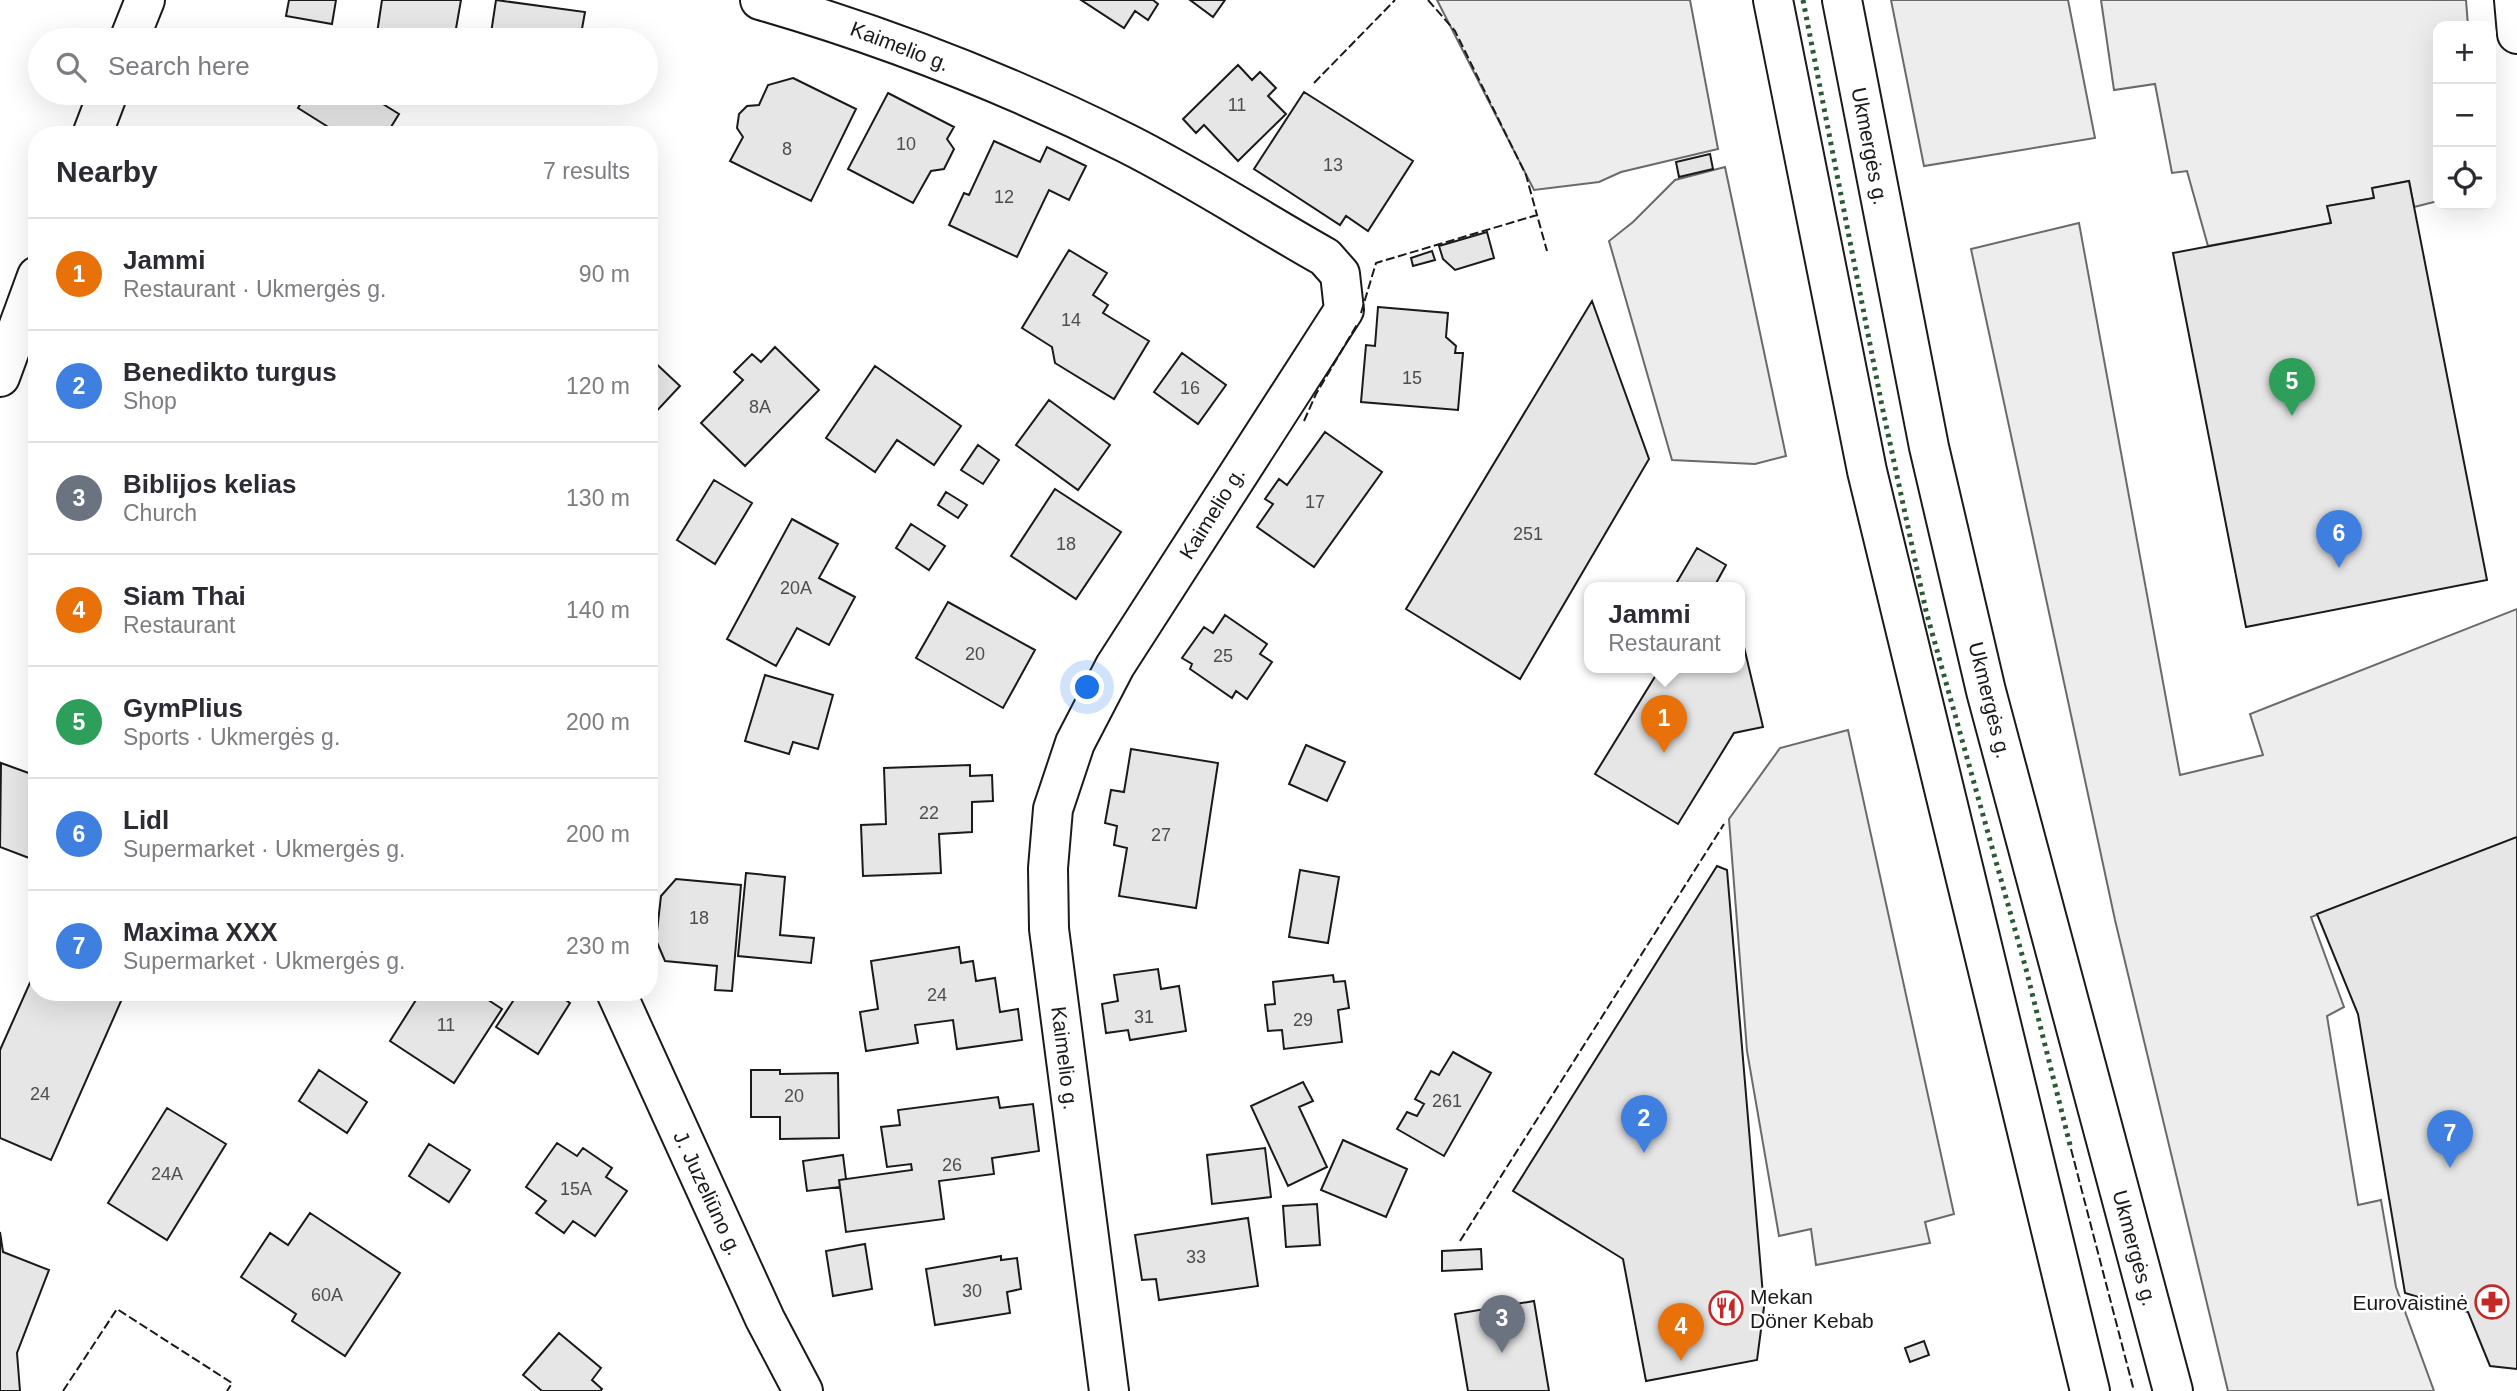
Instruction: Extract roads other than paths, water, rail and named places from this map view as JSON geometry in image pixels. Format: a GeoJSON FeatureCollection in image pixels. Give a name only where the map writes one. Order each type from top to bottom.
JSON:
{"type":"FeatureCollection","features":[{"type":"Feature","properties":{"kind":"main road"},"geometry":{"type":"LineString","coordinates":[[134,28],[145,0]]}},
{"type":"Feature","properties":{"kind":"main road","name":"Kaimelio g."},"geometry":{"type":"LineString","coordinates":[[760,0],[860,30],[957,68],[1126,143],[1325,257],[1340,274],[1344,310],[1115,666],[1075,743],[1053,809],[1048,868],[1049,929],[1108,1391]]}},
{"type":"Feature","properties":{"kind":"main road"},"geometry":{"type":"LineString","coordinates":[[1773,0],[1867,471],[2090,1391]]}},
{"type":"Feature","properties":{"kind":"main road","name":"Ukmergės g."},"geometry":{"type":"LineString","coordinates":[[1842,0],[1928,447],[1964,596],[2173,1391]]}},
{"type":"Feature","properties":{"kind":"main road"},"geometry":{"type":"LineString","coordinates":[[2514,0],[2517,34]]}},
{"type":"Feature","properties":{"kind":"main road"},"geometry":{"type":"LineString","coordinates":[[95,126],[103,105]]}},
{"type":"Feature","properties":{"kind":"main road"},"geometry":{"type":"LineString","coordinates":[[0,377],[28,301]]}},
{"type":"Feature","properties":{"kind":"main road","name":"J. Juzeliūno g."},"geometry":{"type":"LineString","coordinates":[[620,1001],[765,1319],[803,1391]]}},
{"type":"Feature","properties":{"kind":"place","name":"GymPlius"},"geometry":{"type":"Point","coordinates":[2292,416]}},
{"type":"Feature","properties":{"kind":"place","name":"Lidl"},"geometry":{"type":"Point","coordinates":[2339,568]}},
{"type":"Feature","properties":{"kind":"place","name":"Jammi"},"geometry":{"type":"Point","coordinates":[1664,753]}},
{"type":"Feature","properties":{"kind":"place","name":"Benedikto turgus"},"geometry":{"type":"Point","coordinates":[1644,1153]}},
{"type":"Feature","properties":{"kind":"place","name":"Maxima XXX"},"geometry":{"type":"Point","coordinates":[2450,1168]}},
{"type":"Feature","properties":{"kind":"place","name":"Eurovaistinė"},"geometry":{"type":"Point","coordinates":[2492,1302]}},
{"type":"Feature","properties":{"kind":"place","name":"Mekan Döner Kebab"},"geometry":{"type":"Point","coordinates":[1726,1308]}},
{"type":"Feature","properties":{"kind":"place","name":"Biblijos kelias"},"geometry":{"type":"Point","coordinates":[1502,1353]}},
{"type":"Feature","properties":{"kind":"place","name":"Siam Thai"},"geometry":{"type":"Point","coordinates":[1681,1361]}}]}
